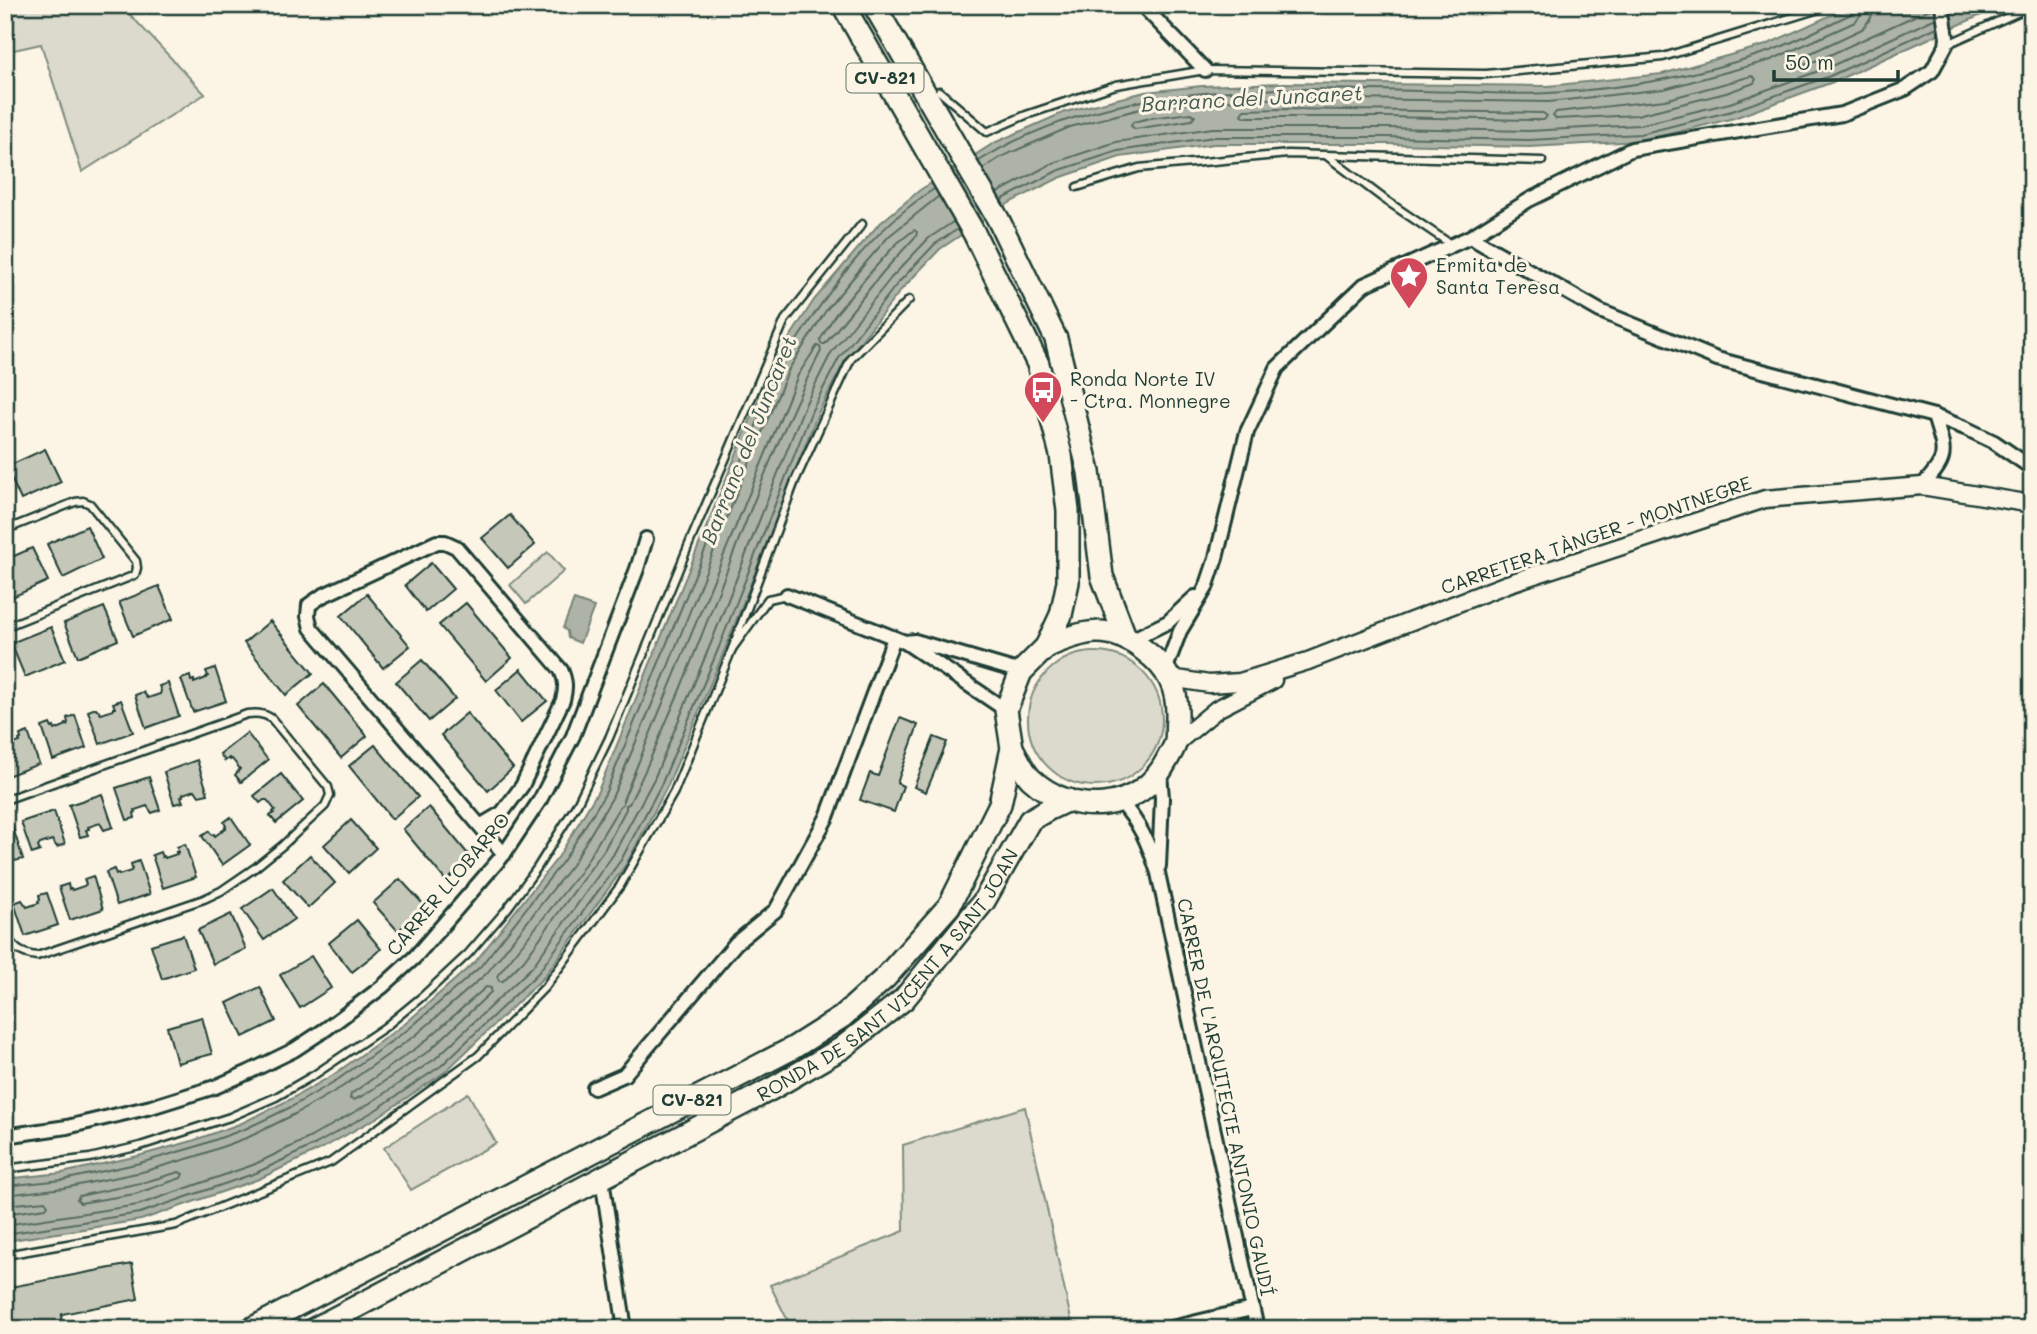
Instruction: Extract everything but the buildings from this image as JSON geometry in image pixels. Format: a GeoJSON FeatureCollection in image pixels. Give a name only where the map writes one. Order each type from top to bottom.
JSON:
{"type":"FeatureCollection","features":[{"type":"Feature","properties":{"kind":"main road","name":"CV-821"},"geometry":{"type":"LineString","coordinates":[[843,5],[974,233],[1038,364],[1061,455],[1068,511],[1068,582],[1061,615],[1046,647],[1021,672],[1006,710]]}},
{"type":"Feature","properties":{"kind":"main road","name":"CV-821"},"geometry":{"type":"LineString","coordinates":[[874,5],[998,219],[1056,340],[1089,472],[1102,576],[1128,640]]}},
{"type":"Feature","properties":{"kind":"main road","name":"CV-821"},"geometry":{"type":"LineString","coordinates":[[1012,748],[1029,777],[1053,796],[1086,805],[1111,804],[1138,793],[1160,773],[1176,743],[1177,702],[1168,674],[1151,655],[1128,640],[1102,631],[1072,635],[1046,647]]}},
{"type":"Feature","properties":{"kind":"main road","name":"RONDA DE SANT VICENT A SANT JOAN"},"geometry":{"type":"LineString","coordinates":[[251,1329],[793,1048],[842,1017],[885,978],[949,906],[1000,804],[1012,748],[1006,710]]}},
{"type":"Feature","properties":{"kind":"main road","name":"RONDA DE SANT VICENT A SANT JOAN"},"geometry":{"type":"LineString","coordinates":[[314,1329],[773,1088],[842,1048],[904,999],[984,901],[1030,820],[1068,800]]}},
{"type":"Feature","properties":{"kind":"street"},"geometry":{"type":"LineString","coordinates":[[1142,5],[1205,70]]}},
{"type":"Feature","properties":{"kind":"street"},"geometry":{"type":"LineString","coordinates":[[1168,674],[1180,631],[1206,587],[1216,558],[1247,432],[1277,369],[1364,285],[1470,237],[1530,200],[1632,149],[1842,114],[1905,89],[1932,71],[1946,41],[1942,5]]}},
{"type":"Feature","properties":{"kind":"street"},"geometry":{"type":"LineString","coordinates":[[1470,237],[1600,311],[1717,359],[1934,416],[1994,442],[2028,466],[2032,477]]}},
{"type":"Feature","properties":{"kind":"street"},"geometry":{"type":"LineString","coordinates":[[1922,486],[1938,469],[1944,450],[1934,416]]}},
{"type":"Feature","properties":{"kind":"street","name":"CARRETERA TÀNGER - MONTNEGRE"},"geometry":{"type":"LineString","coordinates":[[1168,674],[1209,684],[1240,682],[1308,662],[1507,584],[1765,499],[1922,486],[2032,504]]}},
{"type":"Feature","properties":{"kind":"street","name":"CARRER LLOBARRO"},"geometry":{"type":"LineString","coordinates":[[5,1136],[97,1121],[215,1087],[294,1050],[356,1007],[415,957],[504,854],[540,800],[573,736],[646,539]]}},
{"type":"Feature","properties":{"kind":"street"},"geometry":{"type":"LineString","coordinates":[[480,826],[502,813],[522,786],[563,700],[565,679],[561,670],[456,547],[438,541],[321,596],[309,605],[308,616],[311,628],[480,826],[504,854]]}},
{"type":"Feature","properties":{"kind":"street"},"geometry":{"type":"LineString","coordinates":[[1128,640],[1168,622],[1206,587]]}},
{"type":"Feature","properties":{"kind":"street"},"geometry":{"type":"LineString","coordinates":[[788,595],[900,640],[1006,710]]}},
{"type":"Feature","properties":{"kind":"street"},"geometry":{"type":"LineString","coordinates":[[900,640],[915,641],[1021,672]]}},
{"type":"Feature","properties":{"kind":"street"},"geometry":{"type":"LineString","coordinates":[[594,1088],[624,1075],[736,943],[776,910],[827,817],[900,640]]}},
{"type":"Feature","properties":{"kind":"street","name":"CARRETERA TÀNGER - MONTNEGRE"},"geometry":{"type":"LineString","coordinates":[[1176,743],[1217,709],[1308,662]]}},
{"type":"Feature","properties":{"kind":"street","name":"CARRER DE L'ARQUITECTE ANTONIO GAUDÍ"},"geometry":{"type":"LineString","coordinates":[[1158,873],[1163,798],[1160,773]]}},
{"type":"Feature","properties":{"kind":"street","name":"CARRER DE L'ARQUITECTE ANTONIO GAUDÍ"},"geometry":{"type":"LineString","coordinates":[[1119,800],[1136,819],[1148,841],[1158,873],[1257,1329]]}},
{"type":"Feature","properties":{"kind":"street"},"geometry":{"type":"LineString","coordinates":[[601,1179],[625,1329]]}},
{"type":"Feature","properties":{"kind":"street"},"geometry":{"type":"LineString","coordinates":[[1167,1329],[1252,1309]]}},
{"type":"Feature","properties":{"kind":"lane"},"geometry":{"type":"LineString","coordinates":[[939,91],[987,132],[1026,115],[1116,85],[1205,70],[1486,74],[1663,57],[1832,5]]}},
{"type":"Feature","properties":{"kind":"lane"},"geometry":{"type":"LineString","coordinates":[[1946,41],[2032,6]]}},
{"type":"Feature","properties":{"kind":"lane"},"geometry":{"type":"LineString","coordinates":[[1077,187],[1139,167],[1288,153],[1542,161]]}},
{"type":"Feature","properties":{"kind":"lane"},"geometry":{"type":"LineString","coordinates":[[1325,154],[1384,199],[1452,245]]}},
{"type":"Feature","properties":{"kind":"lane"},"geometry":{"type":"LineString","coordinates":[[5,1169],[90,1158],[140,1146],[209,1124],[276,1097],[314,1076],[384,1027],[468,954],[508,909],[537,869],[577,804],[609,738],[785,320],[863,224]]}},
{"type":"Feature","properties":{"kind":"lane"},"geometry":{"type":"LineString","coordinates":[[5,1255],[176,1225],[331,1162],[478,1056],[545,987],[620,886],[674,792],[732,649],[795,481],[851,359],[909,300]]}},
{"type":"Feature","properties":{"kind":"lane"},"geometry":{"type":"LineString","coordinates":[[5,530],[83,501],[90,504],[136,561],[137,568],[135,575],[5,627]]}},
{"type":"Feature","properties":{"kind":"lane"},"geometry":{"type":"LineString","coordinates":[[732,649],[768,599],[788,595]]}},
{"type":"Feature","properties":{"kind":"lane"},"geometry":{"type":"LineString","coordinates":[[5,800],[255,713],[271,718],[328,787],[330,795],[325,806],[283,845],[235,882],[204,899],[37,956],[25,955],[16,950],[5,933]]}},
{"type":"Feature","properties":{"kind":"shaded area"},"geometry":{"type":"Polygon","coordinates":[[[5,5],[121,5],[205,94],[82,172],[41,44],[5,52],[5,5]]]}},
{"type":"Feature","properties":{"kind":"shaded area"},"geometry":{"type":"Polygon","coordinates":[[[548,552],[564,571],[526,604],[510,585],[548,552]]]}},
{"type":"Feature","properties":{"kind":"shaded area"},"geometry":{"type":"Polygon","coordinates":[[[1095,652],[1121,657],[1142,672],[1157,693],[1162,719],[1157,745],[1142,766],[1121,781],[1095,786],[1069,781],[1048,766],[1033,745],[1028,719],[1033,693],[1048,672],[1069,657],[1095,652]]]}},
{"type":"Feature","properties":{"kind":"shaded area"},"geometry":{"type":"Polygon","coordinates":[[[468,1093],[496,1143],[411,1190],[384,1148],[468,1093]]]}},
{"type":"Feature","properties":{"kind":"shaded area"},"geometry":{"type":"Polygon","coordinates":[[[1025,1107],[1073,1329],[792,1329],[770,1285],[904,1231],[903,1145],[1025,1107]]]}},
{"type":"Feature","properties":{"kind":"water","name":"Barranc del Juncaret"},"geometry":{"type":"Polygon","coordinates":[[[1853,5],[2003,5],[1833,82],[1734,118],[1641,141],[1529,147],[1214,144],[1120,157],[1059,178],[1011,202],[940,249],[902,289],[845,361],[818,413],[668,785],[627,863],[544,977],[445,1072],[378,1117],[319,1150],[259,1179],[141,1220],[5,1241],[5,1179],[62,1173],[138,1156],[242,1123],[333,1075],[406,1023],[475,962],[559,856],[598,791],[774,362],[814,300],[878,225],[920,190],[994,143],[1065,112],[1145,92],[1202,86],[1283,83],[1548,86],[1662,74],[1766,45],[1853,5]]]}},
{"type":"Feature","properties":{"kind":"water"},"geometry":{"type":"Polygon","coordinates":[[[574,600],[594,607],[580,643],[568,638],[567,631],[563,628],[574,600]]]}},
{"type":"Feature","properties":{"kind":"place","name":"Ermita de Santa Teresa"},"geometry":{"type":"Point","coordinates":[1409,310]}},
{"type":"Feature","properties":{"kind":"place","name":"Ronda Norte IV - Ctra. Monnegre"},"geometry":{"type":"Point","coordinates":[1043,424]}}]}
